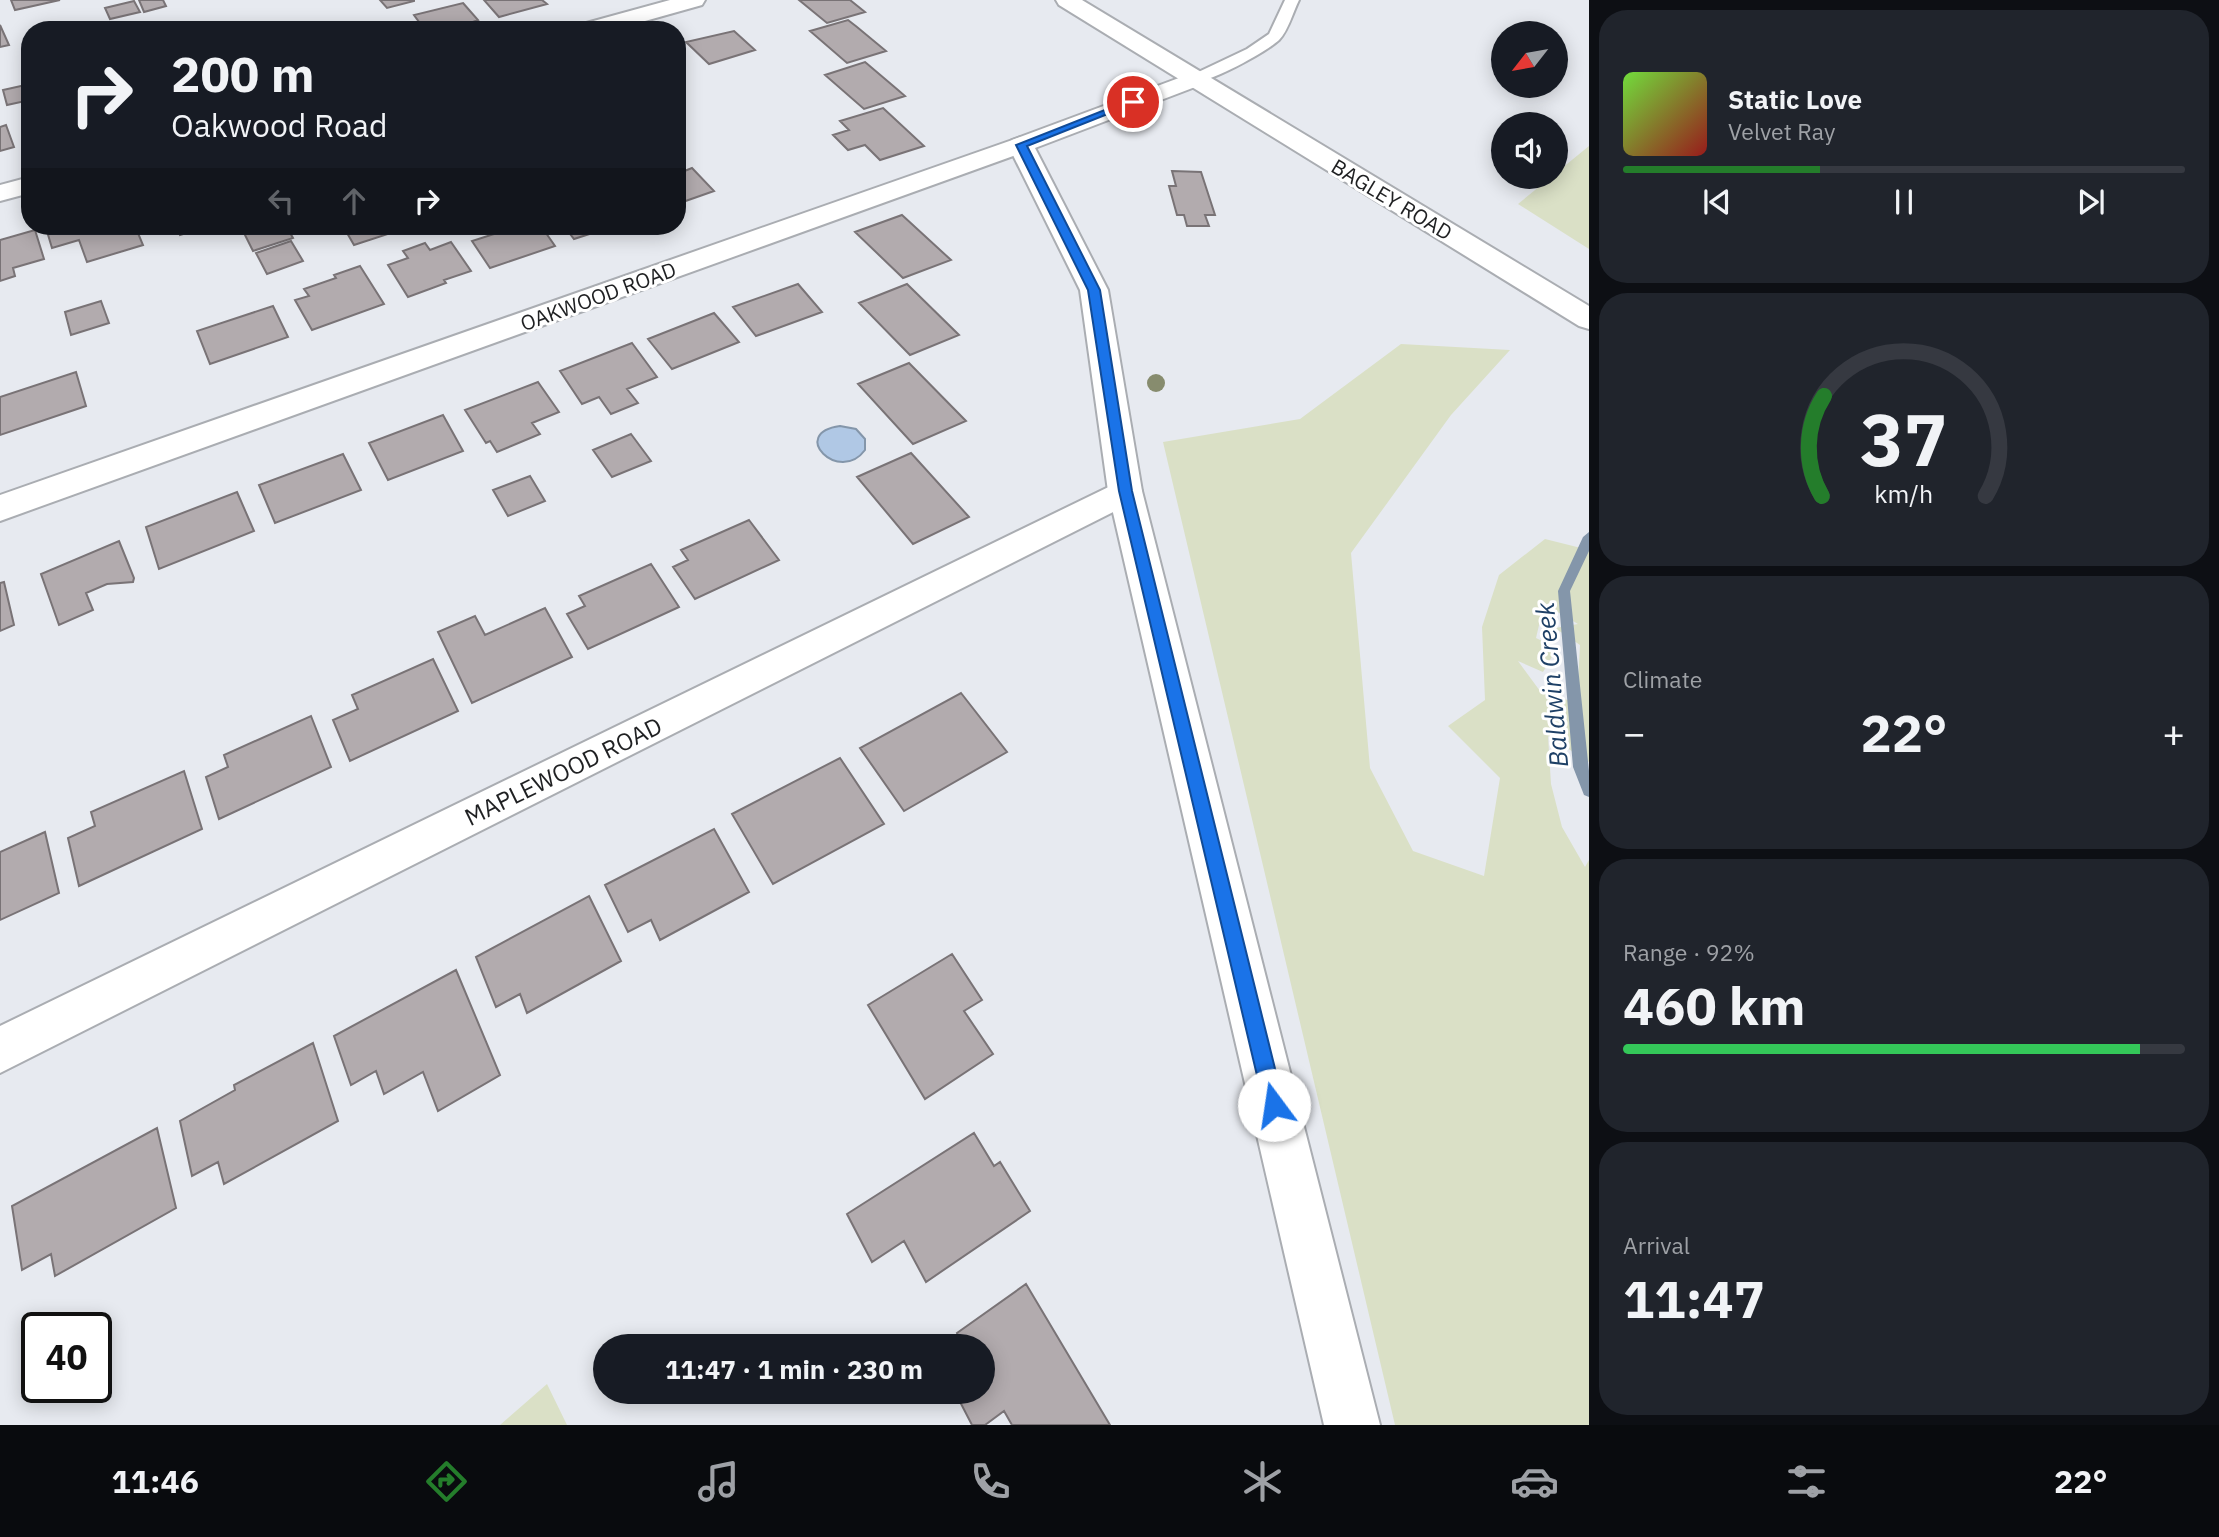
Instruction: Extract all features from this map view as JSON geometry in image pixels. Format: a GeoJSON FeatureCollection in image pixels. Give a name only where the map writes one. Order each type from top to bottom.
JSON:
{"type":"FeatureCollection","features":[{"type":"Feature","properties":{"kind":"street"},"geometry":{"type":"LineString","coordinates":[[619,21],[694,0]]}},
{"type":"Feature","properties":{"kind":"street","name":"BAGLEY ROAD"},"geometry":{"type":"LineString","coordinates":[[1067,0],[1589,319]]}},
{"type":"Feature","properties":{"kind":"street","name":"OAKWOOD ROAD"},"geometry":{"type":"LineString","coordinates":[[0,508],[1021,145],[1195,79]]}},
{"type":"Feature","properties":{"kind":"street"},"geometry":{"type":"LineString","coordinates":[[1021,145],[1094,290],[1125,491],[1352,1425]]}},
{"type":"Feature","properties":{"kind":"street"},"geometry":{"type":"LineString","coordinates":[[0,193],[21,187]]}},
{"type":"Feature","properties":{"kind":"street","name":"MAPLEWOOD ROAD"},"geometry":{"type":"LineString","coordinates":[[0,1050],[1125,491]]}},
{"type":"Feature","properties":{"kind":"lane"},"geometry":{"type":"LineString","coordinates":[[1195,79],[1252,52],[1275,36],[1292,0]]}},
{"type":"Feature","properties":{"kind":"green space"},"geometry":{"type":"Polygon","coordinates":[[[1589,146],[1589,249],[1518,204],[1536,189],[1568,189],[1568,163],[1589,146]]]}},
{"type":"Feature","properties":{"kind":"green space"},"geometry":{"type":"Polygon","coordinates":[[[1401,344],[1510,350],[1451,415],[1351,553],[1370,768],[1413,851],[1484,876],[1500,778],[1448,726],[1485,700],[1482,627],[1499,575],[1545,539],[1589,550],[1589,762],[1548,736],[1551,784],[1562,827],[1585,867],[1589,860],[1589,1425],[1395,1425],[1163,442],[1300,419],[1401,344]],[[1544,604],[1536,638],[1557,648],[1543,672],[1518,661],[1540,691],[1577,703],[1580,645],[1555,628],[1578,624],[1544,604]]]}},
{"type":"Feature","properties":{"kind":"green space"},"geometry":{"type":"Polygon","coordinates":[[[547,1384],[567,1425],[500,1425],[547,1384]]]}},
{"type":"Feature","properties":{"kind":"water"},"geometry":{"type":"Polygon","coordinates":[[[840,426],[856,429],[865,439],[865,450],[854,459],[843,462],[832,460],[823,454],[818,446],[818,438],[825,430],[840,426]]]}},
{"type":"Feature","properties":{"kind":"building"},"geometry":{"type":"Polygon","coordinates":[[[11,0],[60,0],[15,10],[11,0]]]}},
{"type":"Feature","properties":{"kind":"building"},"geometry":{"type":"Polygon","coordinates":[[[139,0],[163,0],[166,6],[144,12],[139,0]]]}},
{"type":"Feature","properties":{"kind":"building"},"geometry":{"type":"Polygon","coordinates":[[[380,0],[414,0],[414,1],[387,8],[380,0]]]}},
{"type":"Feature","properties":{"kind":"building"},"geometry":{"type":"Polygon","coordinates":[[[484,0],[542,0],[547,4],[499,17],[484,0]]]}},
{"type":"Feature","properties":{"kind":"building"},"geometry":{"type":"Polygon","coordinates":[[[799,0],[850,0],[865,12],[827,23],[799,0]]]}},
{"type":"Feature","properties":{"kind":"building"},"geometry":{"type":"Polygon","coordinates":[[[134,1],[140,12],[110,19],[105,8],[134,1]]]}},
{"type":"Feature","properties":{"kind":"building"},"geometry":{"type":"Polygon","coordinates":[[[463,3],[478,20],[418,21],[414,15],[463,3]]]}},
{"type":"Feature","properties":{"kind":"building"},"geometry":{"type":"Polygon","coordinates":[[[848,20],[886,51],[847,63],[810,31],[848,20]]]}},
{"type":"Feature","properties":{"kind":"building"},"geometry":{"type":"Polygon","coordinates":[[[0,25],[9,45],[0,47],[0,25]]]}},
{"type":"Feature","properties":{"kind":"building"},"geometry":{"type":"Polygon","coordinates":[[[734,31],[755,50],[709,64],[686,42],[734,31]]]}},
{"type":"Feature","properties":{"kind":"building"},"geometry":{"type":"Polygon","coordinates":[[[865,62],[905,96],[864,109],[825,75],[865,62]]]}},
{"type":"Feature","properties":{"kind":"building"},"geometry":{"type":"Polygon","coordinates":[[[21,86],[21,102],[7,105],[3,90],[21,86]]]}},
{"type":"Feature","properties":{"kind":"building"},"geometry":{"type":"Polygon","coordinates":[[[883,108],[924,146],[880,160],[865,145],[848,150],[833,135],[849,130],[840,121],[883,108]]]}},
{"type":"Feature","properties":{"kind":"building"},"geometry":{"type":"Polygon","coordinates":[[[6,125],[14,147],[0,151],[0,127],[6,125]]]}},
{"type":"Feature","properties":{"kind":"building"},"geometry":{"type":"Polygon","coordinates":[[[692,168],[714,191],[686,201],[686,170],[692,168]]]}},
{"type":"Feature","properties":{"kind":"building"},"geometry":{"type":"Polygon","coordinates":[[[1172,171],[1201,172],[1215,215],[1205,215],[1209,226],[1187,226],[1184,215],[1177,215],[1169,186],[1176,186],[1172,171]]]}},
{"type":"Feature","properties":{"kind":"building"},"geometry":{"type":"Polygon","coordinates":[[[902,215],[951,260],[903,278],[855,232],[902,215]]]}},
{"type":"Feature","properties":{"kind":"building"},"geometry":{"type":"Polygon","coordinates":[[[21,234],[37,235],[44,259],[13,268],[15,276],[0,281],[0,240],[21,234]]]}},
{"type":"Feature","properties":{"kind":"building"},"geometry":{"type":"Polygon","coordinates":[[[48,235],[139,235],[143,245],[87,262],[79,240],[52,248],[48,235]]]}},
{"type":"Feature","properties":{"kind":"building"},"geometry":{"type":"Polygon","coordinates":[[[245,235],[291,235],[293,238],[253,251],[245,235]]]}},
{"type":"Feature","properties":{"kind":"building"},"geometry":{"type":"Polygon","coordinates":[[[348,235],[385,235],[354,245],[348,235]]]}},
{"type":"Feature","properties":{"kind":"building"},"geometry":{"type":"Polygon","coordinates":[[[491,235],[547,235],[555,246],[490,268],[472,241],[491,235]]]}},
{"type":"Feature","properties":{"kind":"building"},"geometry":{"type":"Polygon","coordinates":[[[571,235],[586,235],[574,239],[571,235]]]}},
{"type":"Feature","properties":{"kind":"building"},"geometry":{"type":"Polygon","coordinates":[[[291,241],[303,261],[267,274],[256,253],[291,241]]]}},
{"type":"Feature","properties":{"kind":"building"},"geometry":{"type":"Polygon","coordinates":[[[451,242],[471,271],[408,297],[388,265],[408,258],[403,251],[425,243],[430,250],[451,242]]]}},
{"type":"Feature","properties":{"kind":"building"},"geometry":{"type":"Polygon","coordinates":[[[360,266],[384,304],[312,330],[295,300],[309,296],[304,289],[360,266]]]}},
{"type":"Feature","properties":{"kind":"building"},"geometry":{"type":"Polygon","coordinates":[[[798,284],[822,312],[756,336],[733,307],[798,284]]]}},
{"type":"Feature","properties":{"kind":"building"},"geometry":{"type":"Polygon","coordinates":[[[907,284],[959,335],[910,355],[859,303],[907,284]]]}},
{"type":"Feature","properties":{"kind":"building"},"geometry":{"type":"Polygon","coordinates":[[[101,301],[109,323],[71,335],[65,312],[101,301]]]}},
{"type":"Feature","properties":{"kind":"building"},"geometry":{"type":"Polygon","coordinates":[[[273,306],[288,337],[210,364],[197,331],[273,306]]]}},
{"type":"Feature","properties":{"kind":"building"},"geometry":{"type":"Polygon","coordinates":[[[714,313],[739,342],[672,369],[648,339],[714,313]]]}},
{"type":"Feature","properties":{"kind":"building"},"geometry":{"type":"Polygon","coordinates":[[[632,343],[657,377],[627,389],[638,403],[611,414],[599,397],[582,404],[560,371],[632,343]]]}},
{"type":"Feature","properties":{"kind":"building"},"geometry":{"type":"Polygon","coordinates":[[[909,363],[966,421],[913,444],[858,384],[909,363]]]}},
{"type":"Feature","properties":{"kind":"building"},"geometry":{"type":"Polygon","coordinates":[[[76,372],[86,406],[0,435],[0,397],[76,372]]]}},
{"type":"Feature","properties":{"kind":"building"},"geometry":{"type":"Polygon","coordinates":[[[538,382],[559,412],[532,423],[540,434],[497,452],[490,441],[486,443],[465,410],[538,382]]]}},
{"type":"Feature","properties":{"kind":"building"},"geometry":{"type":"Polygon","coordinates":[[[443,415],[463,451],[388,480],[369,443],[443,415]]]}},
{"type":"Feature","properties":{"kind":"building"},"geometry":{"type":"Polygon","coordinates":[[[631,434],[651,461],[612,477],[593,450],[631,434]]]}},
{"type":"Feature","properties":{"kind":"building"},"geometry":{"type":"Polygon","coordinates":[[[911,453],[969,517],[913,544],[857,477],[911,453]]]}},
{"type":"Feature","properties":{"kind":"building"},"geometry":{"type":"Polygon","coordinates":[[[343,454],[361,490],[275,523],[259,485],[343,454]]]}},
{"type":"Feature","properties":{"kind":"building"},"geometry":{"type":"Polygon","coordinates":[[[530,476],[545,501],[508,516],[493,490],[530,476]]]}},
{"type":"Feature","properties":{"kind":"building"},"geometry":{"type":"Polygon","coordinates":[[[237,492],[254,531],[159,569],[146,527],[237,492]]]}},
{"type":"Feature","properties":{"kind":"building"},"geometry":{"type":"Polygon","coordinates":[[[749,520],[779,560],[695,599],[673,567],[688,560],[681,550],[749,520]]]}},
{"type":"Feature","properties":{"kind":"building"},"geometry":{"type":"Polygon","coordinates":[[[119,541],[134,578],[133,582],[107,584],[86,593],[93,610],[59,625],[41,574],[119,541]]]}},
{"type":"Feature","properties":{"kind":"building"},"geometry":{"type":"Polygon","coordinates":[[[651,564],[679,607],[588,649],[567,614],[585,606],[579,596],[651,564]]]}},
{"type":"Feature","properties":{"kind":"building"},"geometry":{"type":"Polygon","coordinates":[[[4,582],[14,625],[0,631],[0,583],[4,582]]]}},
{"type":"Feature","properties":{"kind":"building"},"geometry":{"type":"Polygon","coordinates":[[[545,608],[572,657],[472,703],[438,632],[475,616],[485,635],[545,608]]]}},
{"type":"Feature","properties":{"kind":"building"},"geometry":{"type":"Polygon","coordinates":[[[433,659],[458,711],[350,761],[333,720],[358,709],[352,695],[433,659]]]}},
{"type":"Feature","properties":{"kind":"building"},"geometry":{"type":"Polygon","coordinates":[[[961,693],[1007,752],[904,811],[860,748],[961,693]]]}},
{"type":"Feature","properties":{"kind":"building"},"geometry":{"type":"Polygon","coordinates":[[[311,716],[331,767],[219,819],[206,777],[228,767],[224,755],[311,716]]]}},
{"type":"Feature","properties":{"kind":"building"},"geometry":{"type":"Polygon","coordinates":[[[840,758],[884,824],[773,884],[732,814],[840,758]]]}},
{"type":"Feature","properties":{"kind":"building"},"geometry":{"type":"Polygon","coordinates":[[[184,771],[202,829],[79,886],[68,838],[95,826],[91,812],[184,771]]]}},
{"type":"Feature","properties":{"kind":"building"},"geometry":{"type":"Polygon","coordinates":[[[714,829],[749,892],[660,940],[651,920],[628,932],[605,885],[714,829]]]}},
{"type":"Feature","properties":{"kind":"building"},"geometry":{"type":"Polygon","coordinates":[[[45,832],[59,893],[0,920],[0,852],[45,832]]]}},
{"type":"Feature","properties":{"kind":"building"},"geometry":{"type":"Polygon","coordinates":[[[589,896],[621,961],[527,1013],[520,994],[496,1007],[476,957],[589,896]]]}},
{"type":"Feature","properties":{"kind":"building"},"geometry":{"type":"Polygon","coordinates":[[[952,954],[982,1000],[964,1011],[993,1054],[925,1099],[868,1005],[952,954]]]}},
{"type":"Feature","properties":{"kind":"building"},"geometry":{"type":"Polygon","coordinates":[[[456,970],[500,1075],[438,1111],[423,1072],[384,1094],[376,1071],[351,1085],[334,1036],[456,970]]]}},
{"type":"Feature","properties":{"kind":"building"},"geometry":{"type":"Polygon","coordinates":[[[313,1043],[338,1121],[224,1184],[218,1162],[192,1176],[180,1121],[235,1090],[234,1085],[313,1043]]]}},
{"type":"Feature","properties":{"kind":"building"},"geometry":{"type":"Polygon","coordinates":[[[157,1128],[176,1208],[55,1276],[51,1254],[22,1270],[12,1206],[157,1128]]]}},
{"type":"Feature","properties":{"kind":"building"},"geometry":{"type":"Polygon","coordinates":[[[974,1133],[994,1166],[1000,1162],[1030,1211],[926,1282],[904,1241],[872,1262],[847,1214],[974,1133]]]}},
{"type":"Feature","properties":{"kind":"building"},"geometry":{"type":"Polygon","coordinates":[[[1026,1284],[1110,1425],[1012,1425],[1004,1411],[985,1425],[972,1425],[961,1404],[995,1404],[995,1334],[957,1333],[1026,1284]]]}},
{"type":"Feature","properties":{"kind":"waterway","name":"Baldwin Creek"},"geometry":{"type":"LineString","coordinates":[[1589,537],[1564,591],[1580,767],[1589,790]]}},
{"type":"Feature","properties":{"kind":"route"},"geometry":{"type":"LineString","coordinates":[[1133,102],[1021,145],[1094,290],[1125,491],[1274,1105]]}}]}
